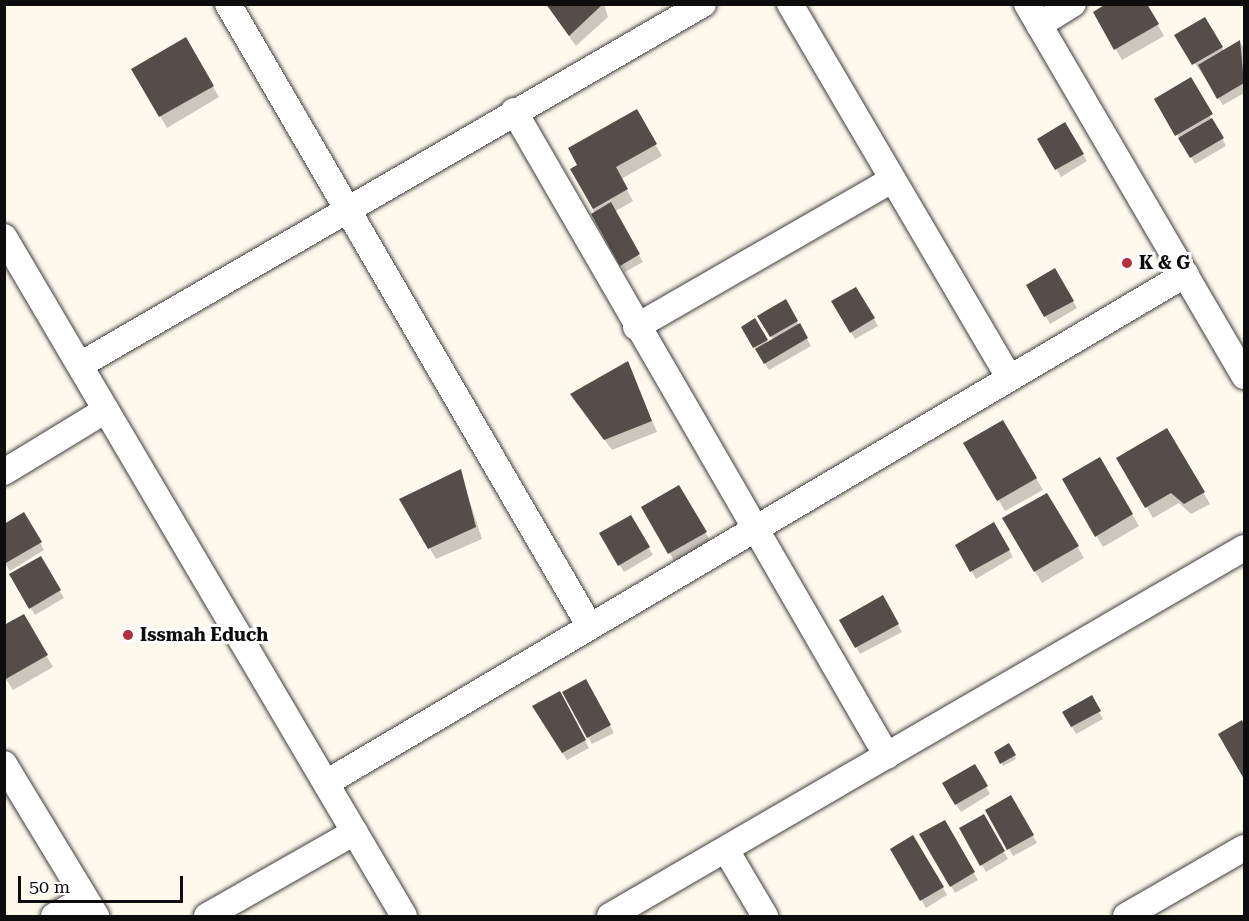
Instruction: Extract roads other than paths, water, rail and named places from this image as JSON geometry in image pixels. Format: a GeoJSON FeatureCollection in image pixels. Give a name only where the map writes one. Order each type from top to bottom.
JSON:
{"type":"FeatureCollection","features":[{"type":"Feature","properties":{"kind":"street"},"geometry":{"type":"LineString","coordinates":[[80,364],[342,208],[703,4]]}},
{"type":"Feature","properties":{"kind":"street"},"geometry":{"type":"LineString","coordinates":[[790,4],[1008,376]]}},
{"type":"Feature","properties":{"kind":"street"},"geometry":{"type":"LineString","coordinates":[[1073,4],[1033,15],[1245,376]]}},
{"type":"Feature","properties":{"kind":"street"},"geometry":{"type":"LineString","coordinates":[[234,6],[342,208],[589,625]]}},
{"type":"Feature","properties":{"kind":"street"},"geometry":{"type":"LineString","coordinates":[[514,111],[636,327],[888,756]]}},
{"type":"Feature","properties":{"kind":"street"},"geometry":{"type":"LineString","coordinates":[[636,327],[892,180]]}},
{"type":"Feature","properties":{"kind":"street"},"geometry":{"type":"LineString","coordinates":[[4,237],[404,916]]}},
{"type":"Feature","properties":{"kind":"street"},"geometry":{"type":"LineString","coordinates":[[326,783],[1008,376],[1186,274]]}},
{"type":"Feature","properties":{"kind":"street"},"geometry":{"type":"LineString","coordinates":[[4,472],[106,410]]}},
{"type":"Feature","properties":{"kind":"street"},"geometry":{"type":"LineString","coordinates":[[610,916],[1245,548]]}},
{"type":"Feature","properties":{"kind":"street"},"geometry":{"type":"LineString","coordinates":[[4,764],[90,908],[54,916]]}},
{"type":"Feature","properties":{"kind":"street"},"geometry":{"type":"LineString","coordinates":[[207,916],[355,832]]}},
{"type":"Feature","properties":{"kind":"street"},"geometry":{"type":"LineString","coordinates":[[1126,916],[1245,848]]}},
{"type":"Feature","properties":{"kind":"street"},"geometry":{"type":"LineString","coordinates":[[726,850],[765,916]]}},
{"type":"Feature","properties":{"kind":"place","name":"K & G"},"geometry":{"type":"Point","coordinates":[1127,263]}},
{"type":"Feature","properties":{"kind":"place","name":"Issmah Educh"},"geometry":{"type":"Point","coordinates":[128,635]}}]}
